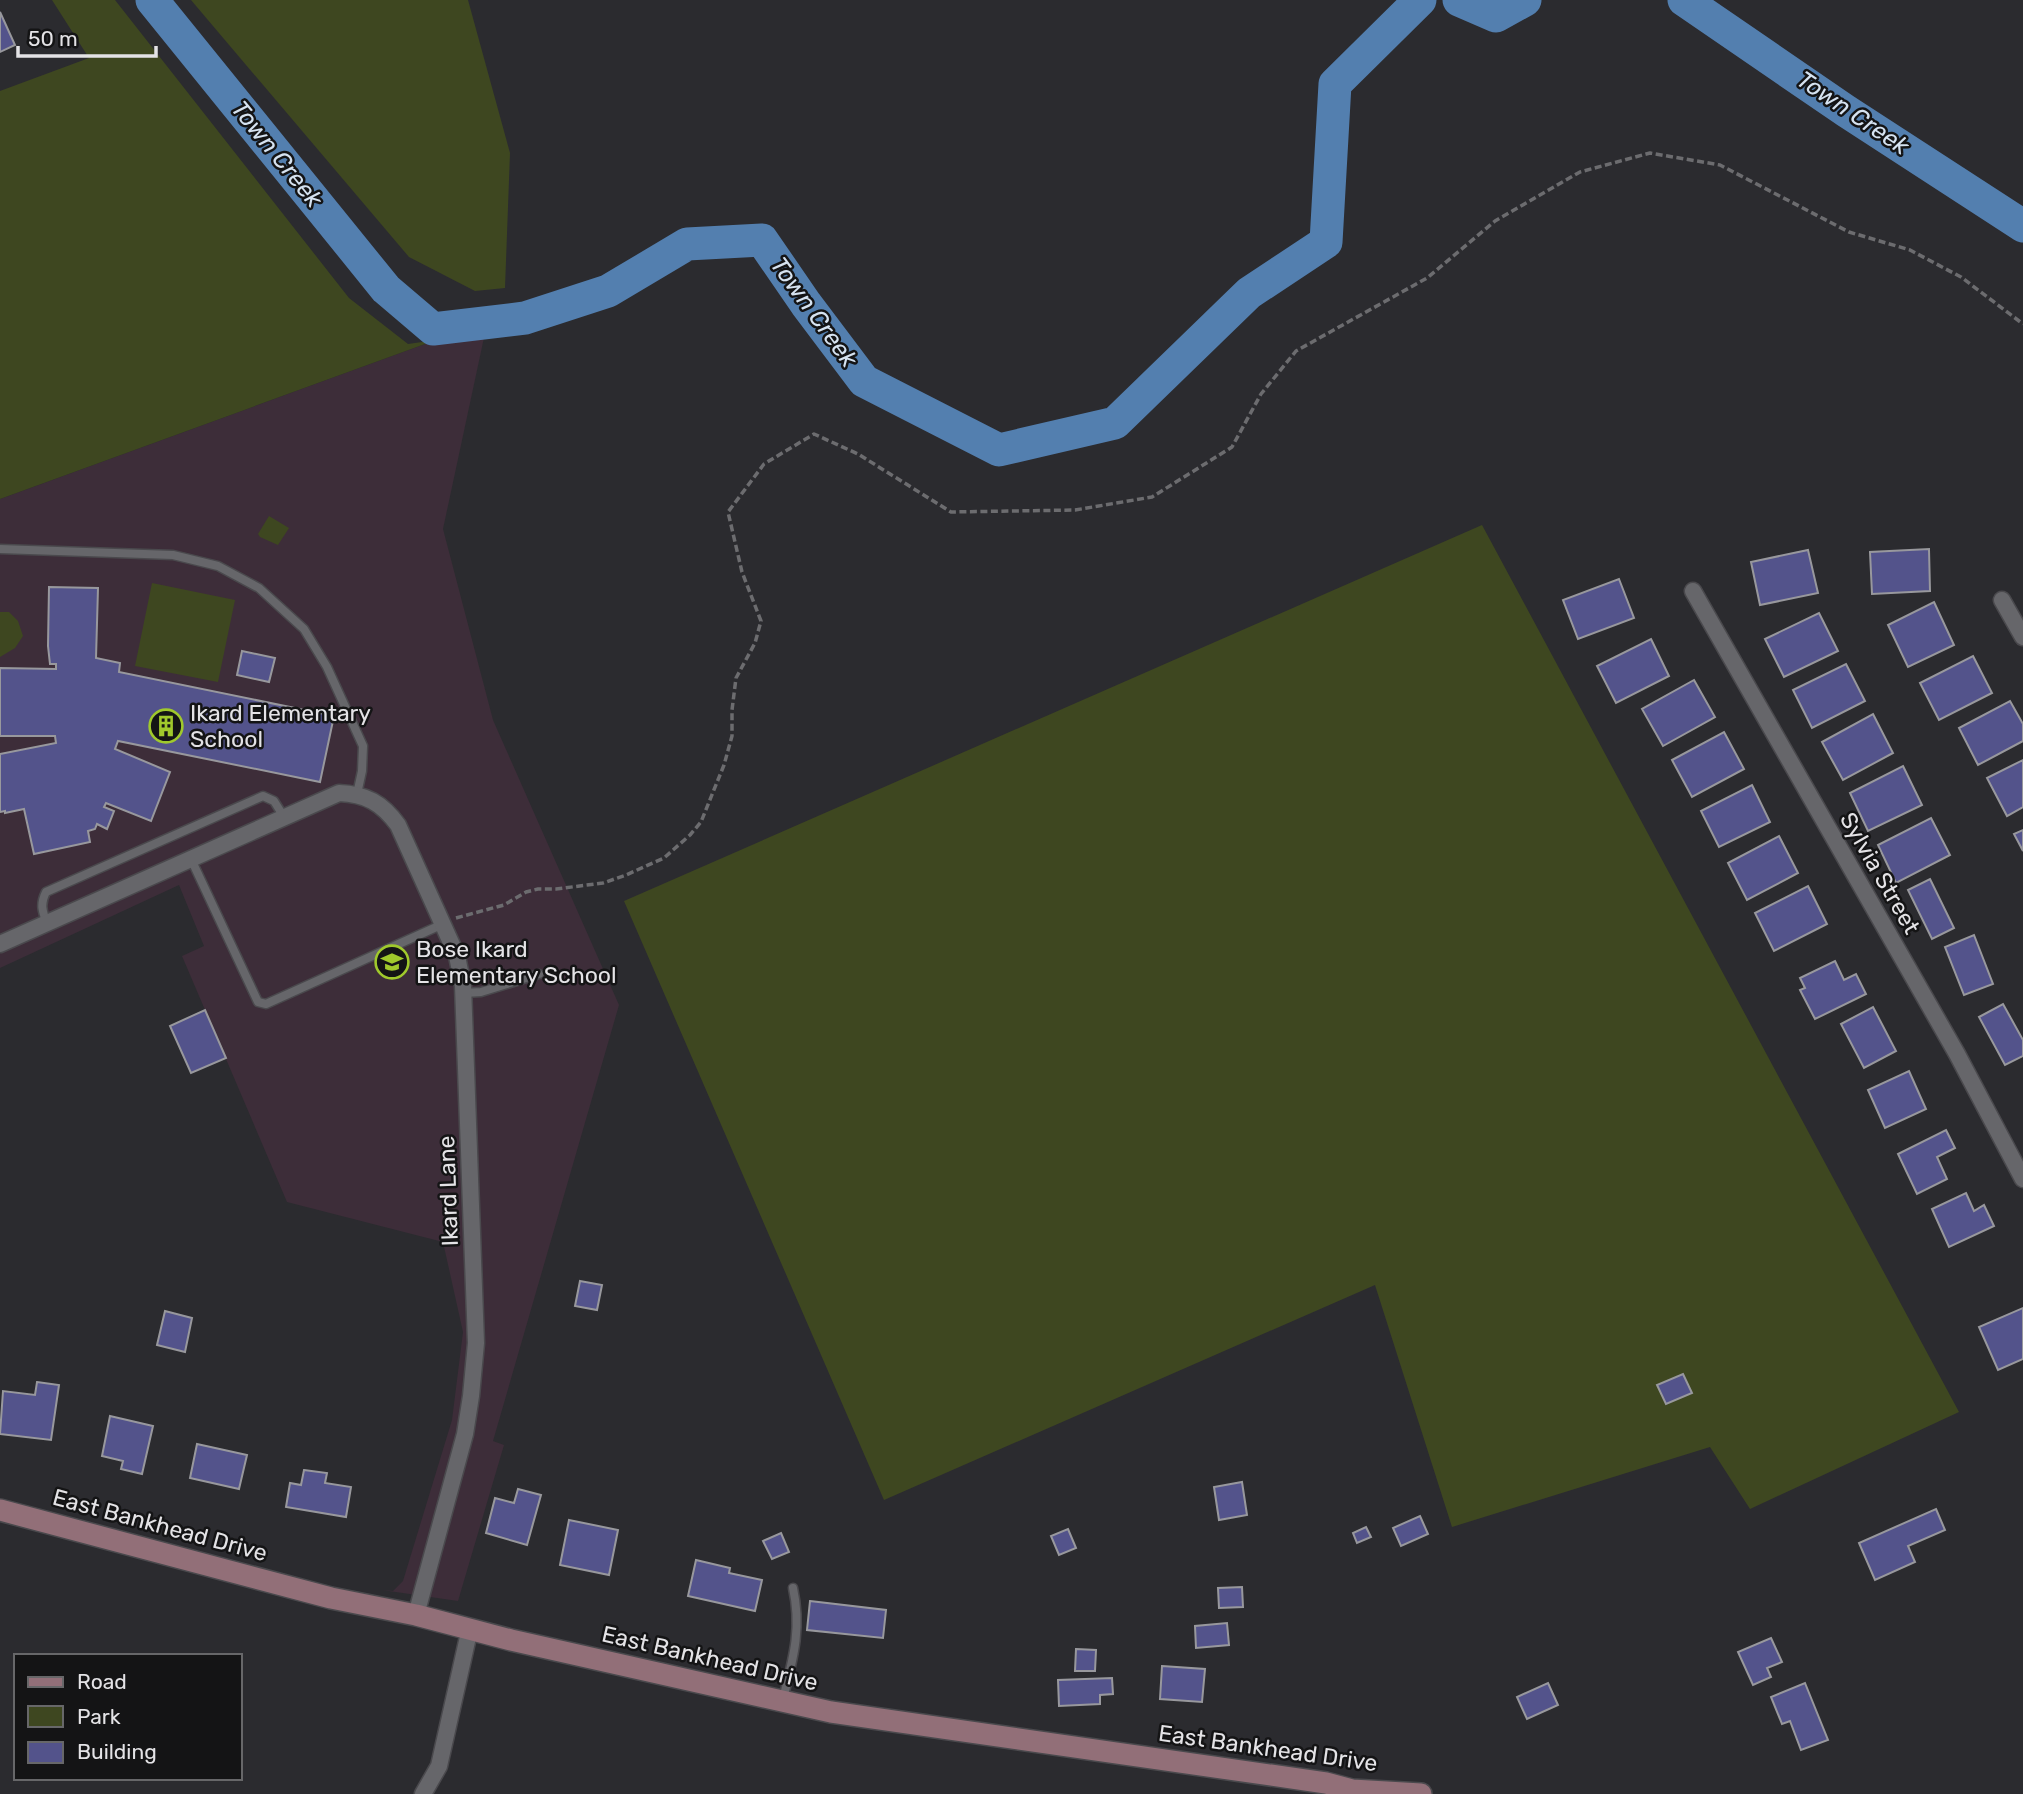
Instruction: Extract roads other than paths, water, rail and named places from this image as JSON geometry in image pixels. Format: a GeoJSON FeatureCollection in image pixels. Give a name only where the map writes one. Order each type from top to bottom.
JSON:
{"type":"FeatureCollection","features":[{"type":"Feature","properties":{"kind":"street","name":"Sylvia Street"},"geometry":{"type":"LineString","coordinates":[[1693,591],[1957,1054],[2023,1179]]}},
{"type":"Feature","properties":{"kind":"street"},"geometry":{"type":"LineString","coordinates":[[2002,600],[2023,637]]}},
{"type":"Feature","properties":{"kind":"street"},"geometry":{"type":"LineString","coordinates":[[0,944],[339,793],[357,794]]}},
{"type":"Feature","properties":{"kind":"street","name":"Ikard Lane"},"geometry":{"type":"LineString","coordinates":[[357,794],[388,811],[398,825],[457,956],[464,993],[476,1343],[465,1434],[416,1615]]}},
{"type":"Feature","properties":{"kind":"street","name":"East Bankhead Drive"},"geometry":{"type":"LineString","coordinates":[[0,1510],[331,1598],[416,1615],[511,1640],[831,1712],[1326,1783],[1352,1790],[1421,1794]]}},
{"type":"Feature","properties":{"kind":"street"},"geometry":{"type":"LineString","coordinates":[[423,1794],[439,1766],[470,1628]]}},
{"type":"Feature","properties":{"kind":"lane"},"geometry":{"type":"LineString","coordinates":[[0,549],[173,555],[218,566],[259,588],[304,629],[327,667],[363,746],[362,771],[357,794]]}},
{"type":"Feature","properties":{"kind":"lane"},"geometry":{"type":"LineString","coordinates":[[47,923],[41,902],[46,892],[263,796],[274,801],[284,817]]}},
{"type":"Feature","properties":{"kind":"lane"},"geometry":{"type":"LineString","coordinates":[[191,859],[258,1002],[266,1004],[443,924]]}},
{"type":"Feature","properties":{"kind":"lane"},"geometry":{"type":"LineString","coordinates":[[464,993],[481,992],[539,974]]}},
{"type":"Feature","properties":{"kind":"lane"},"geometry":{"type":"LineString","coordinates":[[782,1702],[797,1642],[798,1610],[793,1588]]}},
{"type":"Feature","properties":{"kind":"waterway","name":"Town Creek"},"geometry":{"type":"LineString","coordinates":[[152,0],[386,289],[433,329],[525,318],[608,291],[687,244],[762,240],[864,381],[999,450],[1115,423],[1249,293],[1326,242],[1335,84],[1420,0]]}},
{"type":"Feature","properties":{"kind":"waterway","name":"Town Creek"},"geometry":{"type":"LineString","coordinates":[[1459,0],[1496,16],[1525,0]]}},
{"type":"Feature","properties":{"kind":"waterway","name":"Town Creek"},"geometry":{"type":"LineString","coordinates":[[1684,0],[1846,111],[2023,226]]}},
{"type":"Feature","properties":{"kind":"place","name":"Ikard Elementary School"},"geometry":{"type":"Point","coordinates":[166,726]}},
{"type":"Feature","properties":{"kind":"place","name":"Bose Ikard Elementary School"},"geometry":{"type":"Point","coordinates":[392,962]}}]}
